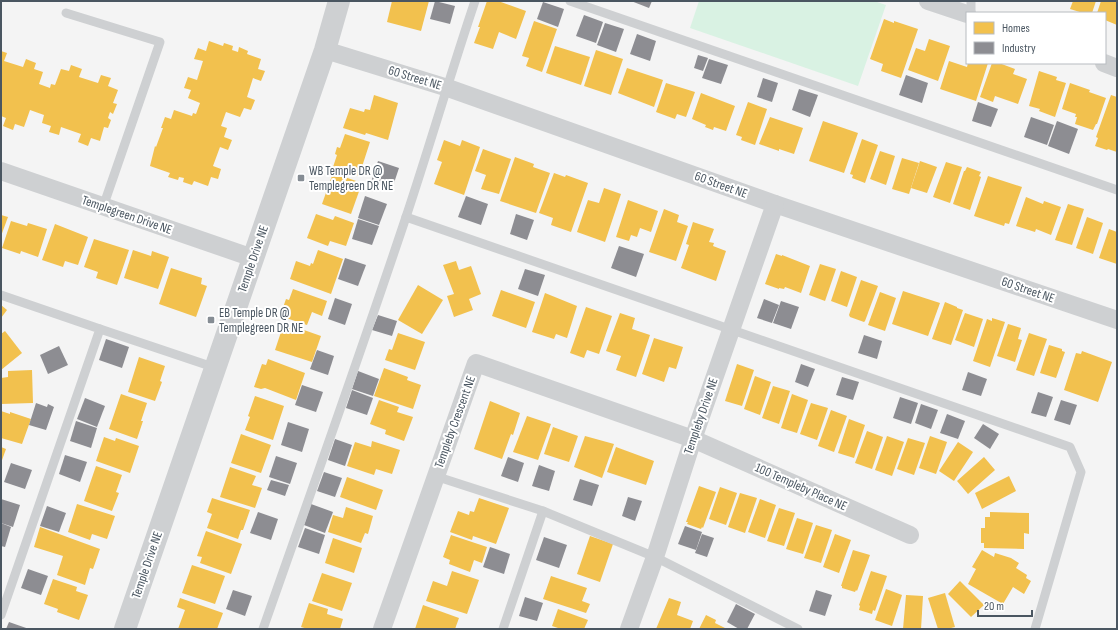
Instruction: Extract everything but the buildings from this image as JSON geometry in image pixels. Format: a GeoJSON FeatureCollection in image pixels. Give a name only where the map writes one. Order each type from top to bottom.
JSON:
{"type":"FeatureCollection","features":[{"type":"Feature","properties":{"kind":"street","name":"Temple Drive NE"},"geometry":{"type":"LineString","coordinates":[[125,629],[325,50],[339,1]]}},
{"type":"Feature","properties":{"kind":"street"},"geometry":{"type":"LineString","coordinates":[[928,1],[966,14]]}},
{"type":"Feature","properties":{"kind":"street","name":"60 Street NE"},"geometry":{"type":"LineString","coordinates":[[325,50],[448,88],[775,204],[1117,320]]}},
{"type":"Feature","properties":{"kind":"street"},"geometry":{"type":"LineString","coordinates":[[1106,64],[1117,68]]}},
{"type":"Feature","properties":{"kind":"street","name":"Templegreen Drive NE"},"geometry":{"type":"LineString","coordinates":[[1,171],[253,258]]}},
{"type":"Feature","properties":{"kind":"street","name":"Templeby Drive NE"},"geometry":{"type":"LineString","coordinates":[[629,629],[655,556],[692,439],[775,204]]}},
{"type":"Feature","properties":{"kind":"street","name":"Templeby Crescent NE"},"geometry":{"type":"LineString","coordinates":[[382,629],[476,363],[692,439]]}},
{"type":"Feature","properties":{"kind":"street","name":"100 Templeby Place NE"},"geometry":{"type":"LineString","coordinates":[[692,439],[910,535]]}},
{"type":"Feature","properties":{"kind":"lane"},"geometry":{"type":"LineString","coordinates":[[263,629],[406,217],[475,1]]}},
{"type":"Feature","properties":{"kind":"lane"},"geometry":{"type":"LineString","coordinates":[[570,1],[1117,190]]}},
{"type":"Feature","properties":{"kind":"lane"},"geometry":{"type":"LineString","coordinates":[[971,1],[971,12]]}},
{"type":"Feature","properties":{"kind":"lane"},"geometry":{"type":"LineString","coordinates":[[66,13],[160,42],[103,206]]}},
{"type":"Feature","properties":{"kind":"lane"},"geometry":{"type":"LineString","coordinates":[[406,217],[1070,447],[1081,472],[1035,629]]}},
{"type":"Feature","properties":{"kind":"lane"},"geometry":{"type":"LineString","coordinates":[[1,295],[216,368]]}},
{"type":"Feature","properties":{"kind":"lane"},"geometry":{"type":"LineString","coordinates":[[1,615],[100,329]]}},
{"type":"Feature","properties":{"kind":"lane"},"geometry":{"type":"LineString","coordinates":[[435,476],[543,511],[655,556],[798,629]]}},
{"type":"Feature","properties":{"kind":"lane"},"geometry":{"type":"LineString","coordinates":[[503,629],[543,511]]}},
{"type":"Feature","properties":{"kind":"green space"},"geometry":{"type":"Polygon","coordinates":[[[699,1],[874,1],[886,5],[858,86],[690,28],[699,1]]]}},
{"type":"Feature","properties":{"kind":"place","name":"WB Temple DR @ Templegreen DR NE"},"geometry":{"type":"Point","coordinates":[301,178]}},
{"type":"Feature","properties":{"kind":"place","name":"EB Temple DR @ Templegreen DR NE"},"geometry":{"type":"Point","coordinates":[211,320]}}]}
